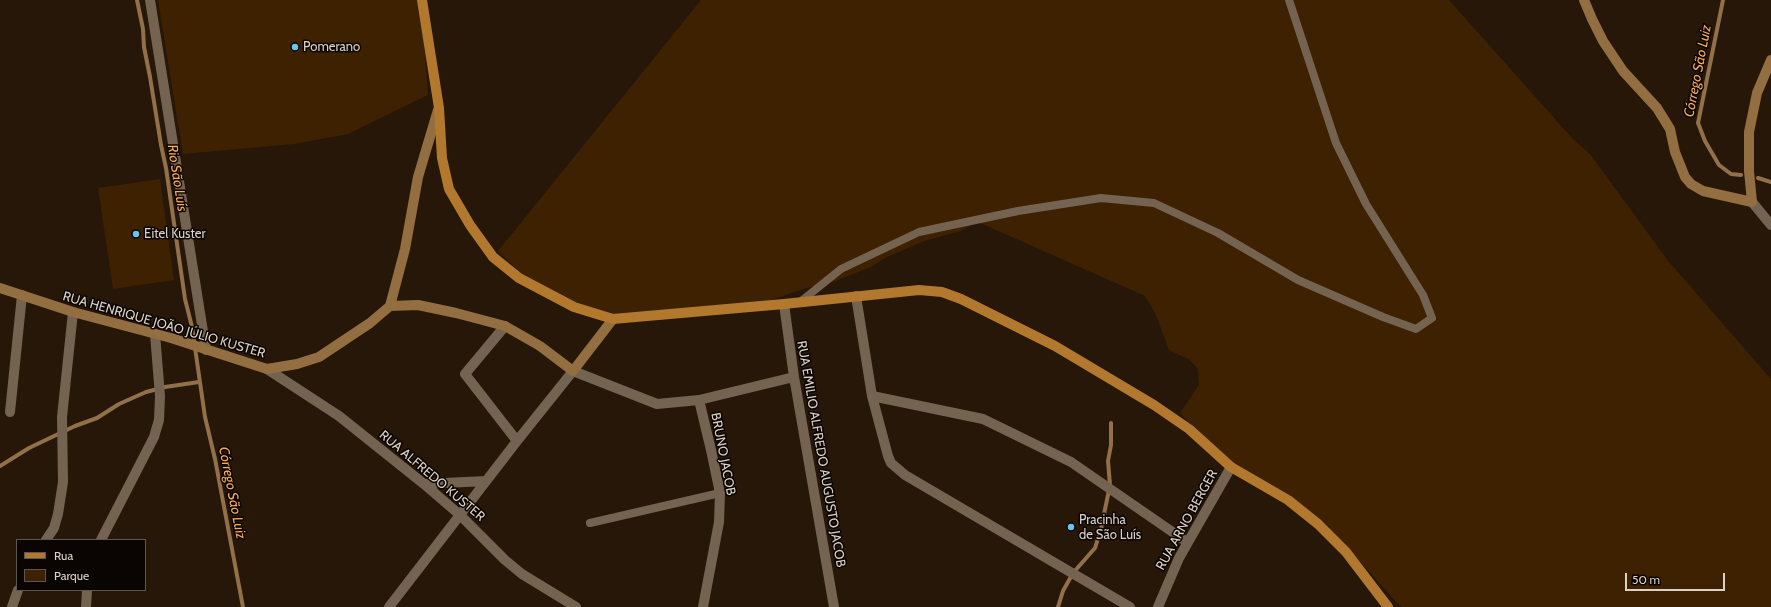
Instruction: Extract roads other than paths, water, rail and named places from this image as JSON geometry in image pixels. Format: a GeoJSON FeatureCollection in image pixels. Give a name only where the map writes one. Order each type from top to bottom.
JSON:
{"type":"FeatureCollection","features":[{"type":"Feature","properties":{"kind":"main road"},"geometry":{"type":"LineString","coordinates":[[422,0],[439,108],[442,158],[449,189],[470,225],[493,257],[518,278],[574,307],[613,319],[784,304],[919,290],[942,292],[961,299],[1055,346],[1154,405],[1189,429],[1231,467],[1288,500],[1318,524],[1346,552],[1388,607]]}},
{"type":"Feature","properties":{"kind":"street"},"geometry":{"type":"LineString","coordinates":[[150,0],[204,349]]}},
{"type":"Feature","properties":{"kind":"street"},"geometry":{"type":"LineString","coordinates":[[1584,0],[1592,19],[1623,71],[1657,108],[1670,129],[1675,152],[1685,177],[1691,184],[1703,191],[1752,202]]}},
{"type":"Feature","properties":{"kind":"street"},"geometry":{"type":"LineString","coordinates":[[1771,60],[1757,93],[1749,132],[1749,171],[1752,202],[1771,225]]}},
{"type":"Feature","properties":{"kind":"street"},"geometry":{"type":"LineString","coordinates":[[439,108],[418,177],[405,249],[390,306],[418,305],[456,313],[504,326],[540,346],[573,371],[657,404],[699,400],[794,377]]}},
{"type":"Feature","properties":{"kind":"street","name":"RUA HENRIQUE JOÃO JÚLIO KUSTER"},"geometry":{"type":"LineString","coordinates":[[0,288],[73,312],[171,338],[267,369],[297,364],[319,357],[370,323],[390,306]]}},
{"type":"Feature","properties":{"kind":"street"},"geometry":{"type":"LineString","coordinates":[[10,412],[22,295]]}},
{"type":"Feature","properties":{"kind":"street"},"geometry":{"type":"LineString","coordinates":[[856,296],[872,396],[891,463],[896,468],[1130,607]]}},
{"type":"Feature","properties":{"kind":"street","name":"RUA EMILIO ALFREDO AUGUSTO JACOB"},"geometry":{"type":"LineString","coordinates":[[784,304],[794,377],[834,607]]}},
{"type":"Feature","properties":{"kind":"street"},"geometry":{"type":"LineString","coordinates":[[47,539],[54,528],[58,514],[63,482],[64,447],[62,417],[73,312]]}},
{"type":"Feature","properties":{"kind":"street"},"geometry":{"type":"LineString","coordinates":[[389,607],[613,319]]}},
{"type":"Feature","properties":{"kind":"street"},"geometry":{"type":"LineString","coordinates":[[504,326],[465,374],[517,441]]}},
{"type":"Feature","properties":{"kind":"street"},"geometry":{"type":"LineString","coordinates":[[102,539],[154,437],[159,420],[160,396],[155,334]]}},
{"type":"Feature","properties":{"kind":"street","name":"RUA ALFREDO KUSTER"},"geometry":{"type":"LineString","coordinates":[[267,369],[339,416],[424,484],[460,515],[505,560],[522,574],[576,607]]}},
{"type":"Feature","properties":{"kind":"street"},"geometry":{"type":"LineString","coordinates":[[872,396],[983,419],[1071,462],[1187,542]]}},
{"type":"Feature","properties":{"kind":"street","name":"BRUNO JACOB"},"geometry":{"type":"LineString","coordinates":[[699,400],[720,493],[719,522],[703,607]]}},
{"type":"Feature","properties":{"kind":"street","name":"RUA ARNO BERGER"},"geometry":{"type":"LineString","coordinates":[[1158,607],[1187,542],[1231,467]]}},
{"type":"Feature","properties":{"kind":"street"},"geometry":{"type":"LineString","coordinates":[[424,484],[486,481]]}},
{"type":"Feature","properties":{"kind":"street"},"geometry":{"type":"LineString","coordinates":[[12,607],[18,591]]}},
{"type":"Feature","properties":{"kind":"street"},"geometry":{"type":"LineString","coordinates":[[86,607],[87,591]]}},
{"type":"Feature","properties":{"kind":"lane"},"geometry":{"type":"LineString","coordinates":[[800,302],[841,269],[920,232],[1018,211],[1101,198],[1154,203],[1218,233],[1298,280],[1383,317],[1416,329],[1432,318],[1423,296],[1366,204],[1336,143],[1289,0]]}},
{"type":"Feature","properties":{"kind":"lane"},"geometry":{"type":"LineString","coordinates":[[590,523],[720,493]]}},
{"type":"Feature","properties":{"kind":"waterway","name":"Rio São Luís"},"geometry":{"type":"LineString","coordinates":[[137,0],[166,168],[185,299],[192,327],[205,417],[215,459],[243,607]]}},
{"type":"Feature","properties":{"kind":"waterway","name":"Córrego São Luiz"},"geometry":{"type":"LineString","coordinates":[[1723,0],[1698,123],[1705,141],[1719,165],[1731,174],[1741,175]]}},
{"type":"Feature","properties":{"kind":"waterway","name":"Córrego São Luiz"},"geometry":{"type":"LineString","coordinates":[[1758,178],[1771,182]]}},
{"type":"Feature","properties":{"kind":"waterway"},"geometry":{"type":"LineString","coordinates":[[0,466],[29,448],[75,426],[97,418],[119,404],[146,392],[165,387],[199,382]]}},
{"type":"Feature","properties":{"kind":"waterway"},"geometry":{"type":"LineString","coordinates":[[1058,607],[1063,591],[1073,573],[1095,548],[1101,529],[1110,485],[1108,461],[1111,445],[1111,423]]}},
{"type":"Feature","properties":{"kind":"place","name":"Pomerano"},"geometry":{"type":"Point","coordinates":[295,47]}},
{"type":"Feature","properties":{"kind":"place","name":"Eitel Kuster"},"geometry":{"type":"Point","coordinates":[136,234]}},
{"type":"Feature","properties":{"kind":"place","name":"Pracinha de São Luís"},"geometry":{"type":"Point","coordinates":[1071,527]}}]}
